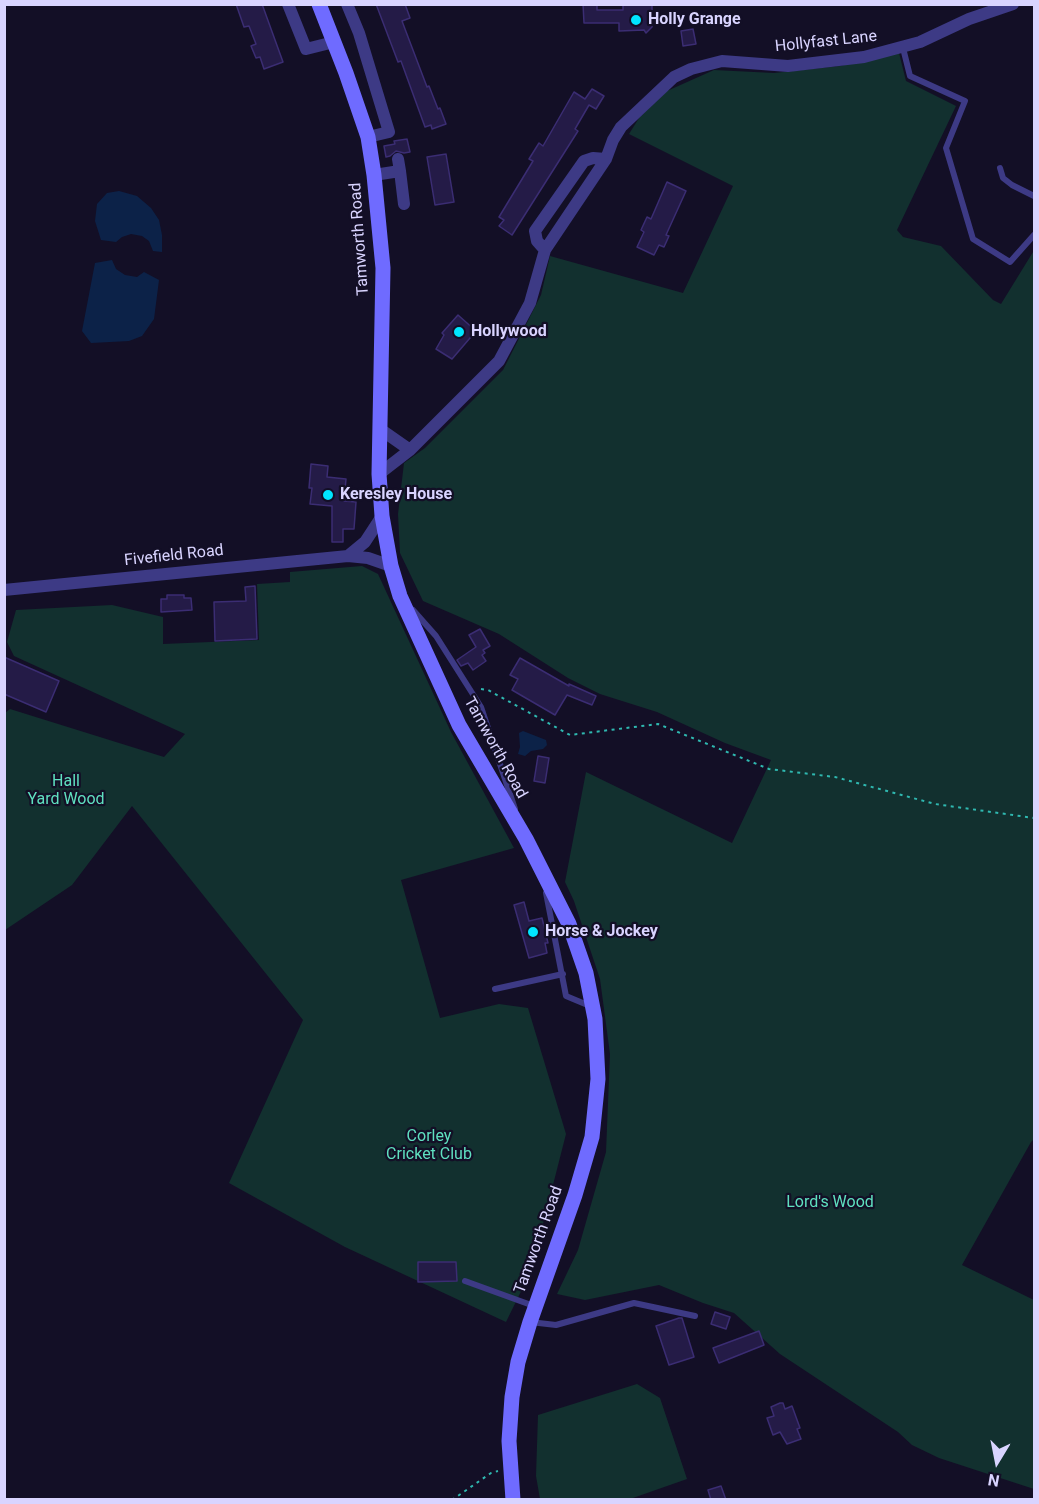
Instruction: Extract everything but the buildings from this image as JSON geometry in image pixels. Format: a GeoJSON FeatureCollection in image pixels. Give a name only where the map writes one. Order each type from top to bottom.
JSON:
{"type":"FeatureCollection","features":[{"type":"Feature","properties":{"kind":"main road","name":"Tamworth Road"},"geometry":{"type":"LineString","coordinates":[[319,4],[368,137],[374,175],[383,268],[379,474],[382,516],[391,566],[400,596],[459,724],[526,839],[576,941],[593,1007],[598,1051],[598,1079],[592,1137],[575,1195],[535,1306],[518,1362],[512,1397],[509,1441],[513,1500]]}},
{"type":"Feature","properties":{"kind":"street"},"geometry":{"type":"LineString","coordinates":[[288,4],[306,49],[334,42]]}},
{"type":"Feature","properties":{"kind":"street"},"geometry":{"type":"LineString","coordinates":[[347,4],[359,33],[389,132],[368,137]]}},
{"type":"Feature","properties":{"kind":"street","name":"Hollyfast Lane"},"geometry":{"type":"LineString","coordinates":[[379,474],[410,450],[498,361],[530,303],[545,250],[606,159],[621,127],[674,77],[691,69],[722,61],[788,66],[864,57],[920,42],[969,19],[1013,4]]}},
{"type":"Feature","properties":{"kind":"street","name":"Hollyfast Lane"},"geometry":{"type":"LineString","coordinates":[[545,250],[537,241],[536,231],[584,161],[594,158],[606,159]]}},
{"type":"Feature","properties":{"kind":"street"},"geometry":{"type":"LineString","coordinates":[[374,175],[399,165],[404,204]]}},
{"type":"Feature","properties":{"kind":"street"},"geometry":{"type":"LineString","coordinates":[[380,429],[410,450]]}},
{"type":"Feature","properties":{"kind":"street"},"geometry":{"type":"LineString","coordinates":[[348,556],[365,542],[382,516]]}},
{"type":"Feature","properties":{"kind":"street","name":"Fivefield Road"},"geometry":{"type":"LineString","coordinates":[[4,590],[348,556],[368,558],[391,566]]}},
{"type":"Feature","properties":{"kind":"lane"},"geometry":{"type":"LineString","coordinates":[[903,48],[910,76],[965,101],[946,148],[973,239],[1010,262],[1035,235]]}},
{"type":"Feature","properties":{"kind":"lane"},"geometry":{"type":"LineString","coordinates":[[1000,168],[1003,178],[1035,196]]}},
{"type":"Feature","properties":{"kind":"lane"},"geometry":{"type":"LineString","coordinates":[[400,596],[436,636],[481,707],[526,839]]}},
{"type":"Feature","properties":{"kind":"lane"},"geometry":{"type":"LineString","coordinates":[[541,868],[566,996],[593,1007]]}},
{"type":"Feature","properties":{"kind":"lane"},"geometry":{"type":"LineString","coordinates":[[495,989],[563,974]]}},
{"type":"Feature","properties":{"kind":"lane"},"geometry":{"type":"LineString","coordinates":[[465,1281],[535,1306]]}},
{"type":"Feature","properties":{"kind":"lane"},"geometry":{"type":"LineString","coordinates":[[530,1322],[556,1325],[634,1303],[695,1316]]}},
{"type":"Feature","properties":{"kind":"path"},"geometry":{"type":"LineString","coordinates":[[470,687],[489,690],[570,735],[658,724],[769,769],[835,777],[935,804],[1035,818]]}},
{"type":"Feature","properties":{"kind":"path"},"geometry":{"type":"LineString","coordinates":[[452,1500],[490,1473],[510,1468]]}},
{"type":"Feature","properties":{"kind":"green space","name":"Lord's Wood"},"geometry":{"type":"Polygon","coordinates":[[[899,53],[906,81],[956,106],[897,230],[903,237],[941,246],[993,300],[1001,304],[1034,252],[1034,1139],[962,1265],[1034,1300],[1034,1489],[939,1458],[912,1445],[898,1432],[780,1354],[734,1313],[659,1285],[585,1300],[557,1294],[578,1250],[606,1152],[610,1054],[600,979],[574,901],[565,882],[586,772],[732,843],[771,760],[725,743],[657,712],[600,694],[568,678],[499,634],[423,601],[400,553],[398,514],[404,463],[425,448],[503,370],[541,295],[550,256],[683,293],[733,186],[629,134],[639,118],[667,91],[714,70],[774,73],[840,66],[899,53]]]}},
{"type":"Feature","properties":{"kind":"green space"},"geometry":{"type":"Polygon","coordinates":[[[362,566],[378,574],[451,732],[514,848],[401,880],[440,1018],[499,1004],[528,1008],[566,1134],[531,1271],[506,1322],[345,1247],[229,1183],[303,1020],[132,806],[72,885],[5,930],[5,713],[10,709],[164,757],[185,734],[14,656],[7,642],[16,610],[112,605],[163,617],[163,644],[259,640],[257,584],[290,582],[290,572],[362,566]]]}},
{"type":"Feature","properties":{"kind":"green space"},"geometry":{"type":"Polygon","coordinates":[[[637,1384],[660,1398],[687,1479],[630,1499],[540,1499],[536,1476],[538,1415],[637,1384]]]}},
{"type":"Feature","properties":{"kind":"water"},"geometry":{"type":"Polygon","coordinates":[[[119,191],[137,196],[151,208],[159,220],[162,252],[153,251],[149,241],[142,236],[131,234],[116,242],[101,240],[95,221],[97,204],[107,193],[119,191]]]}},
{"type":"Feature","properties":{"kind":"water"},"geometry":{"type":"Polygon","coordinates":[[[112,260],[116,269],[125,275],[137,277],[144,272],[159,280],[154,319],[142,336],[129,341],[91,343],[82,331],[95,263],[112,260]]]}},
{"type":"Feature","properties":{"kind":"water"},"geometry":{"type":"Polygon","coordinates":[[[523,731],[546,740],[547,745],[525,756],[518,754],[519,733],[523,731]]]}},
{"type":"Feature","properties":{"kind":"place","name":"Holly Grange"},"geometry":{"type":"Point","coordinates":[636,20]}},
{"type":"Feature","properties":{"kind":"place","name":"Hollywood"},"geometry":{"type":"Point","coordinates":[459,332]}},
{"type":"Feature","properties":{"kind":"place","name":"Keresley House"},"geometry":{"type":"Point","coordinates":[328,495]}},
{"type":"Feature","properties":{"kind":"place","name":"Horse & Jockey"},"geometry":{"type":"Point","coordinates":[533,932]}},
{"type":"Feature","properties":{"kind":"park label","name":"Hall Yard Wood"},"geometry":{"type":"Point","coordinates":[66,791]}},
{"type":"Feature","properties":{"kind":"park label","name":"Corley Cricket Club"},"geometry":{"type":"Point","coordinates":[429,1146]}}]}
